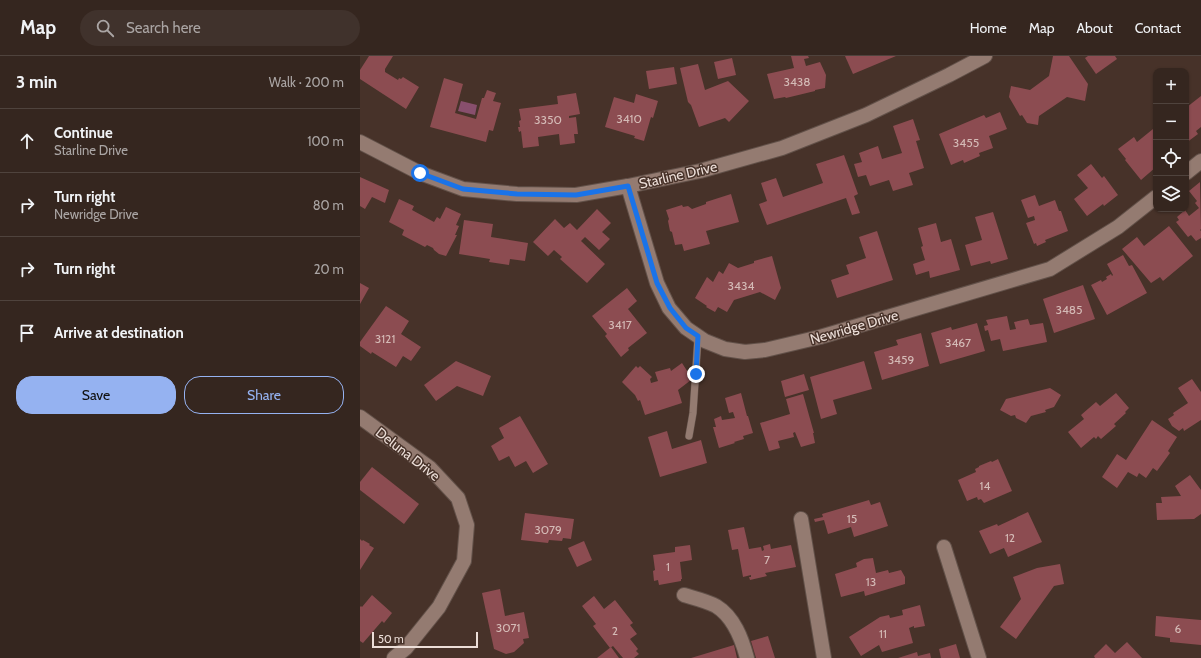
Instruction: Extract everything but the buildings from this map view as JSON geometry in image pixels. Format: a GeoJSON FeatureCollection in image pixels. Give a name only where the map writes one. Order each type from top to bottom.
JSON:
{"type":"FeatureCollection","features":[{"type":"Feature","properties":{"kind":"street","name":"Starline Drive"},"geometry":{"type":"LineString","coordinates":[[360,142],[420,173],[463,189],[517,194],[576,195],[700,171],[782,148],[866,115],[985,56]]}},
{"type":"Feature","properties":{"kind":"street"},"geometry":{"type":"LineString","coordinates":[[1189,171],[1201,161]]}},
{"type":"Feature","properties":{"kind":"street","name":"Newridge Drive"},"geometry":{"type":"LineString","coordinates":[[628,186],[657,283],[670,308],[686,328],[705,341],[725,349],[745,352],[765,350],[827,335],[1050,269],[1118,227],[1153,199]]}},
{"type":"Feature","properties":{"kind":"street","name":"Deluna Drive"},"geometry":{"type":"LineString","coordinates":[[360,416],[430,468],[458,498],[467,525],[464,561],[443,600],[406,648],[394,658]]}},
{"type":"Feature","properties":{"kind":"street"},"geometry":{"type":"LineString","coordinates":[[800,519],[824,658]]}},
{"type":"Feature","properties":{"kind":"street"},"geometry":{"type":"LineString","coordinates":[[944,547],[979,658]]}},
{"type":"Feature","properties":{"kind":"street"},"geometry":{"type":"LineString","coordinates":[[684,595],[715,605],[727,614],[738,632],[747,658]]}},
{"type":"Feature","properties":{"kind":"lane"},"geometry":{"type":"LineString","coordinates":[[689,436],[693,412],[698,336]]}},
{"type":"Feature","properties":{"kind":"shaded area"},"geometry":{"type":"Polygon","coordinates":[[[461,101],[477,105],[475,115],[458,111],[461,101]]]}},
{"type":"Feature","properties":{"kind":"route"},"geometry":{"type":"LineString","coordinates":[[420,173],[463,189],[517,194],[576,195],[628,186],[657,283],[670,308],[686,328],[698,336],[696,374]]}}]}
